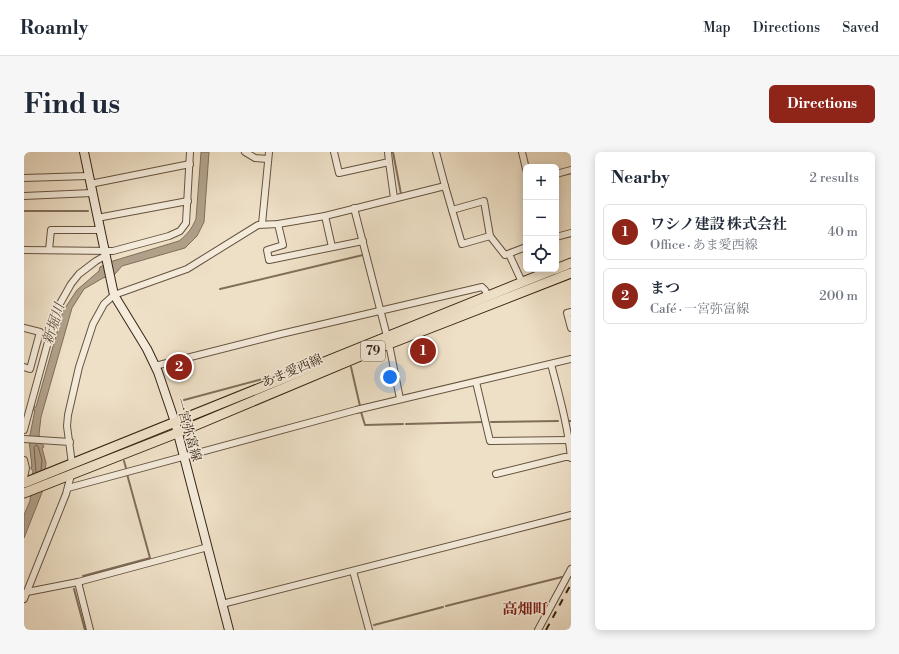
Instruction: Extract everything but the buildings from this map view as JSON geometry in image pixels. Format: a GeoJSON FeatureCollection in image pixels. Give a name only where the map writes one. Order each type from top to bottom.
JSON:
{"type":"FeatureCollection","features":[{"type":"Feature","properties":{"kind":"main road","name":"一宮弥富線"},"geometry":{"type":"LineString","coordinates":[[84,152],[114,295],[147,349],[155,366],[175,422],[229,630]]}},
{"type":"Feature","properties":{"kind":"main road","name":"あま愛西線"},"geometry":{"type":"LineString","coordinates":[[559,268],[571,263]]}},
{"type":"Feature","properties":{"kind":"main road","name":"あま愛西線"},"geometry":{"type":"LineString","coordinates":[[24,483],[45,485],[177,433],[488,296],[548,272]]}},
{"type":"Feature","properties":{"kind":"main road","name":"あま愛西線"},"geometry":{"type":"LineString","coordinates":[[24,483],[175,422],[571,273]]}},
{"type":"Feature","properties":{"kind":"street"},"geometry":{"type":"LineString","coordinates":[[24,430],[57,309],[71,284],[79,274],[96,260],[112,251],[169,236],[180,231],[186,222],[190,152]]}},
{"type":"Feature","properties":{"kind":"street"},"geometry":{"type":"LineString","coordinates":[[245,152],[256,158],[267,159]]}},
{"type":"Feature","properties":{"kind":"street"},"geometry":{"type":"LineString","coordinates":[[262,224],[267,159],[269,152]]}},
{"type":"Feature","properties":{"kind":"street"},"geometry":{"type":"LineString","coordinates":[[334,152],[339,173],[390,162]]}},
{"type":"Feature","properties":{"kind":"street"},"geometry":{"type":"LineString","coordinates":[[388,152],[394,198]]}},
{"type":"Feature","properties":{"kind":"street"},"geometry":{"type":"LineString","coordinates":[[436,152],[462,244],[490,236]]}},
{"type":"Feature","properties":{"kind":"street"},"geometry":{"type":"LineString","coordinates":[[522,152],[525,164]]}},
{"type":"Feature","properties":{"kind":"street"},"geometry":{"type":"LineString","coordinates":[[24,178],[89,180],[190,164]]}},
{"type":"Feature","properties":{"kind":"street"},"geometry":{"type":"LineString","coordinates":[[559,173],[571,170]]}},
{"type":"Feature","properties":{"kind":"street"},"geometry":{"type":"LineString","coordinates":[[72,464],[67,426],[68,415],[86,344],[98,314],[104,304],[114,295],[187,269],[258,225],[278,224],[325,216],[445,186]]}},
{"type":"Feature","properties":{"kind":"street"},"geometry":{"type":"LineString","coordinates":[[24,196],[92,193]]}},
{"type":"Feature","properties":{"kind":"street"},"geometry":{"type":"LineString","coordinates":[[97,218],[188,201]]}},
{"type":"Feature","properties":{"kind":"street"},"geometry":{"type":"LineString","coordinates":[[452,210],[484,201],[490,236],[502,253],[509,254],[523,248]]}},
{"type":"Feature","properties":{"kind":"street"},"geometry":{"type":"LineString","coordinates":[[354,208],[388,341],[400,399]]}},
{"type":"Feature","properties":{"kind":"street"},"geometry":{"type":"LineString","coordinates":[[325,216],[332,247]]}},
{"type":"Feature","properties":{"kind":"street"},"geometry":{"type":"LineString","coordinates":[[278,224],[283,245],[267,250],[269,260],[362,240]]}},
{"type":"Feature","properties":{"kind":"street"},"geometry":{"type":"LineString","coordinates":[[49,250],[51,230],[100,230]]}},
{"type":"Feature","properties":{"kind":"street"},"geometry":{"type":"LineString","coordinates":[[559,236],[571,233]]}},
{"type":"Feature","properties":{"kind":"street"},"geometry":{"type":"LineString","coordinates":[[24,250],[49,250],[105,256]]}},
{"type":"Feature","properties":{"kind":"street"},"geometry":{"type":"LineString","coordinates":[[509,254],[522,282]]}},
{"type":"Feature","properties":{"kind":"street"},"geometry":{"type":"LineString","coordinates":[[155,366],[281,334],[482,287],[488,296]]}},
{"type":"Feature","properties":{"kind":"street"},"geometry":{"type":"LineString","coordinates":[[571,312],[567,313],[571,328]]}},
{"type":"Feature","properties":{"kind":"street"},"geometry":{"type":"LineString","coordinates":[[24,328],[40,332],[30,369],[24,367]]}},
{"type":"Feature","properties":{"kind":"street"},"geometry":{"type":"LineString","coordinates":[[68,488],[400,399],[571,359]]}},
{"type":"Feature","properties":{"kind":"street"},"geometry":{"type":"LineString","coordinates":[[496,474],[565,457],[571,458],[568,417],[551,364]]}},
{"type":"Feature","properties":{"kind":"street"},"geometry":{"type":"LineString","coordinates":[[476,382],[490,441],[569,440]]}},
{"type":"Feature","properties":{"kind":"street"},"geometry":{"type":"LineString","coordinates":[[24,439],[70,442]]}},
{"type":"Feature","properties":{"kind":"street"},"geometry":{"type":"LineString","coordinates":[[24,460],[26,468],[24,483]]}},
{"type":"Feature","properties":{"kind":"street"},"geometry":{"type":"LineString","coordinates":[[24,599],[68,488],[71,475]]}},
{"type":"Feature","properties":{"kind":"street"},"geometry":{"type":"LineString","coordinates":[[222,604],[571,515]]}},
{"type":"Feature","properties":{"kind":"street"},"geometry":{"type":"LineString","coordinates":[[27,592],[78,582],[208,547]]}},
{"type":"Feature","properties":{"kind":"street"},"geometry":{"type":"LineString","coordinates":[[353,571],[369,630]]}},
{"type":"Feature","properties":{"kind":"street"},"geometry":{"type":"LineString","coordinates":[[538,630],[570,574]]}},
{"type":"Feature","properties":{"kind":"street"},"geometry":{"type":"LineString","coordinates":[[78,582],[90,630]]}},
{"type":"Feature","properties":{"kind":"water"},"geometry":{"type":"Polygon","coordinates":[[[201,152],[209,152],[204,222],[197,236],[185,248],[122,266],[115,274],[103,278],[84,289],[72,308],[41,417],[39,434],[41,444],[42,443],[44,447],[42,448],[46,463],[43,490],[24,538],[24,515],[30,501],[33,470],[31,469],[29,440],[35,410],[33,410],[34,407],[36,407],[63,311],[77,290],[99,271],[100,267],[113,261],[179,241],[187,233],[196,219],[201,152]]]}},
{"type":"Feature","properties":{"kind":"waterway"},"geometry":{"type":"LineString","coordinates":[[393,152],[401,194]]}},
{"type":"Feature","properties":{"kind":"waterway"},"geometry":{"type":"LineString","coordinates":[[24,211],[88,211]]}},
{"type":"Feature","properties":{"kind":"waterway"},"geometry":{"type":"LineString","coordinates":[[220,289],[363,255]]}},
{"type":"Feature","properties":{"kind":"waterway"},"geometry":{"type":"LineString","coordinates":[[351,367],[360,406]]}},
{"type":"Feature","properties":{"kind":"waterway"},"geometry":{"type":"LineString","coordinates":[[184,400],[270,377]]}},
{"type":"Feature","properties":{"kind":"waterway"},"geometry":{"type":"LineString","coordinates":[[361,412],[365,425],[403,424]]}},
{"type":"Feature","properties":{"kind":"waterway"},"geometry":{"type":"LineString","coordinates":[[491,422],[558,421]]}},
{"type":"Feature","properties":{"kind":"waterway"},"geometry":{"type":"LineString","coordinates":[[406,424],[484,422]]}},
{"type":"Feature","properties":{"kind":"waterway"},"geometry":{"type":"LineString","coordinates":[[124,461],[126,468]]}},
{"type":"Feature","properties":{"kind":"waterway"},"geometry":{"type":"LineString","coordinates":[[83,576],[150,558],[127,474]]}},
{"type":"Feature","properties":{"kind":"waterway"},"geometry":{"type":"LineString","coordinates":[[446,606],[562,577]]}},
{"type":"Feature","properties":{"kind":"waterway"},"geometry":{"type":"LineString","coordinates":[[74,589],[85,630]]}},
{"type":"Feature","properties":{"kind":"waterway"},"geometry":{"type":"LineString","coordinates":[[374,625],[443,607]]}},
{"type":"Feature","properties":{"kind":"railway"},"geometry":{"type":"LineString","coordinates":[[546,630],[571,584]]}},
{"type":"Feature","properties":{"kind":"place","name":"ワシノ建設 株式会社"},"geometry":{"type":"Point","coordinates":[423,351]}},
{"type":"Feature","properties":{"kind":"place","name":"まつ"},"geometry":{"type":"Point","coordinates":[179,367]}},
{"type":"Feature","properties":{"kind":"district","name":"高畑町"},"geometry":{"type":"Point","coordinates":[525,609]}},
{"type":"Feature","properties":{"kind":"water label","name":"新堀川"},"geometry":{"type":"Point","coordinates":[54,324]}}]}
